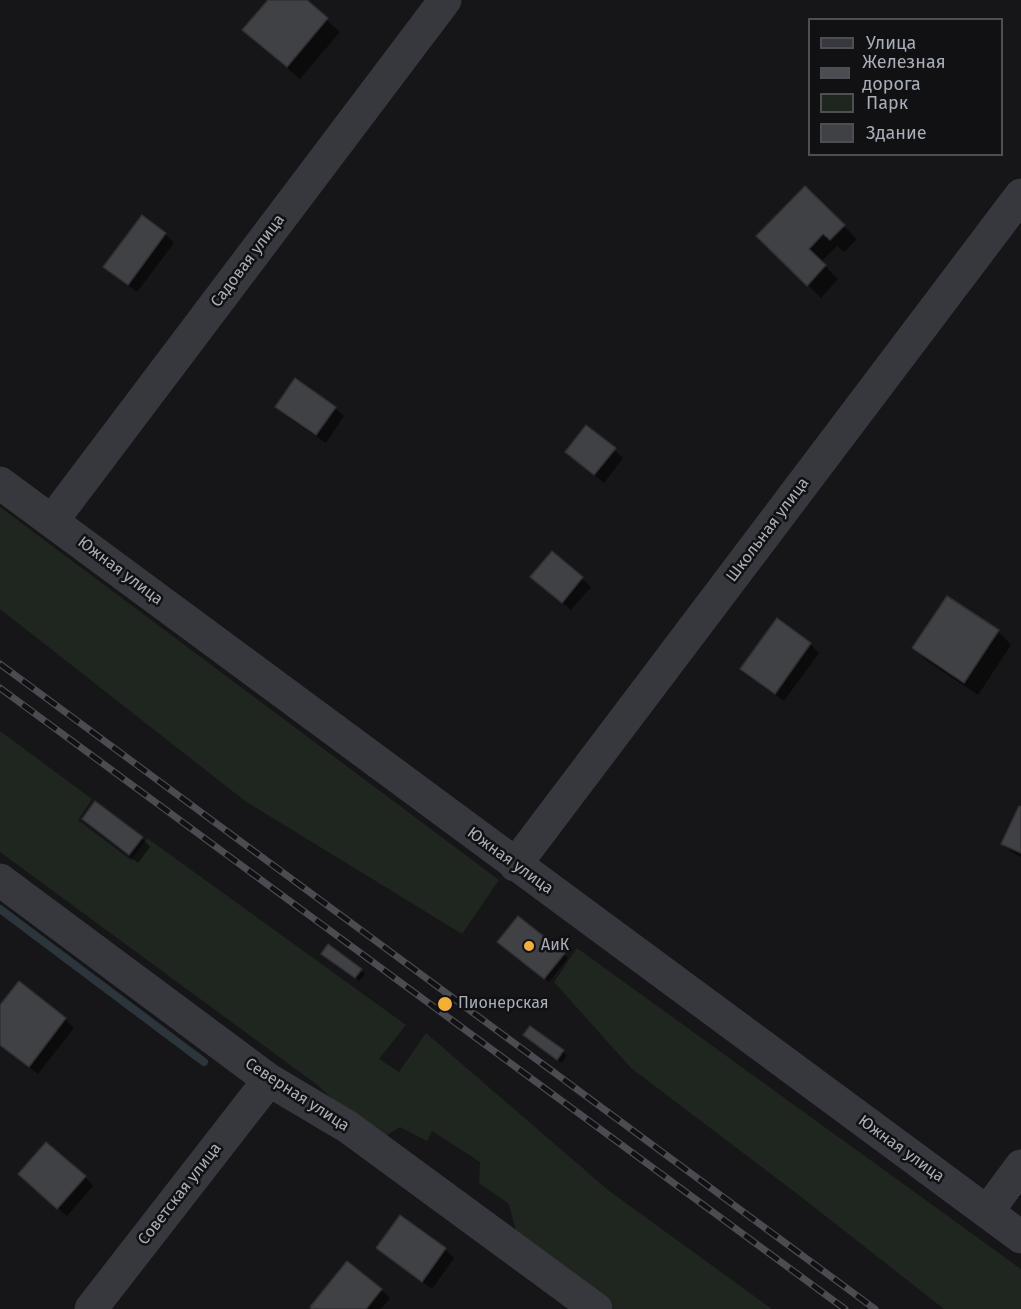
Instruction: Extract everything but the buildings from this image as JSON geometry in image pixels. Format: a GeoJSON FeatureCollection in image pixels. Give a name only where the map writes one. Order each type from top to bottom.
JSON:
{"type":"FeatureCollection","features":[{"type":"Feature","properties":{"kind":"street","name":"Садовая улица"},"geometry":{"type":"LineString","coordinates":[[52,521],[445,0]]}},
{"type":"Feature","properties":{"kind":"street","name":"Школьная улица"},"geometry":{"type":"LineString","coordinates":[[515,865],[1021,195]]}},
{"type":"Feature","properties":{"kind":"street","name":"Южная улица"},"geometry":{"type":"LineString","coordinates":[[0,483],[1021,1237]]}},
{"type":"Feature","properties":{"kind":"street","name":"Северная улица"},"geometry":{"type":"LineString","coordinates":[[0,880],[269,1080],[348,1127],[596,1309]]}},
{"type":"Feature","properties":{"kind":"street","name":"Советская улица"},"geometry":{"type":"LineString","coordinates":[[91,1309],[269,1080]]}},
{"type":"Feature","properties":{"kind":"street"},"geometry":{"type":"LineString","coordinates":[[987,1212],[1021,1166]]}},
{"type":"Feature","properties":{"kind":"green space"},"geometry":{"type":"Polygon","coordinates":[[[0,507],[499,880],[462,934],[245,801],[0,609],[0,507]]]}},
{"type":"Feature","properties":{"kind":"green space"},"geometry":{"type":"Polygon","coordinates":[[[0,731],[92,799],[78,820],[131,860],[147,838],[406,1025],[379,1059],[399,1072],[426,1033],[608,1190],[772,1309],[614,1309],[517,1236],[509,1204],[479,1183],[480,1162],[432,1131],[427,1141],[400,1127],[379,1140],[316,1084],[0,852],[0,731]]]}},
{"type":"Feature","properties":{"kind":"green space"},"geometry":{"type":"Polygon","coordinates":[[[577,948],[1021,1269],[1021,1309],[944,1309],[631,1068],[554,982],[577,948]]]}},
{"type":"Feature","properties":{"kind":"waterway"},"geometry":{"type":"LineString","coordinates":[[0,909],[204,1062]]}},
{"type":"Feature","properties":{"kind":"railway"},"geometry":{"type":"LineString","coordinates":[[0,664],[875,1309]]}},
{"type":"Feature","properties":{"kind":"railway"},"geometry":{"type":"LineString","coordinates":[[0,688],[845,1309]]}},
{"type":"Feature","properties":{"kind":"place","name":"АиК"},"geometry":{"type":"Point","coordinates":[529,946]}},
{"type":"Feature","properties":{"kind":"place","name":"Пионерская"},"geometry":{"type":"Point","coordinates":[445,1004]}}]}
